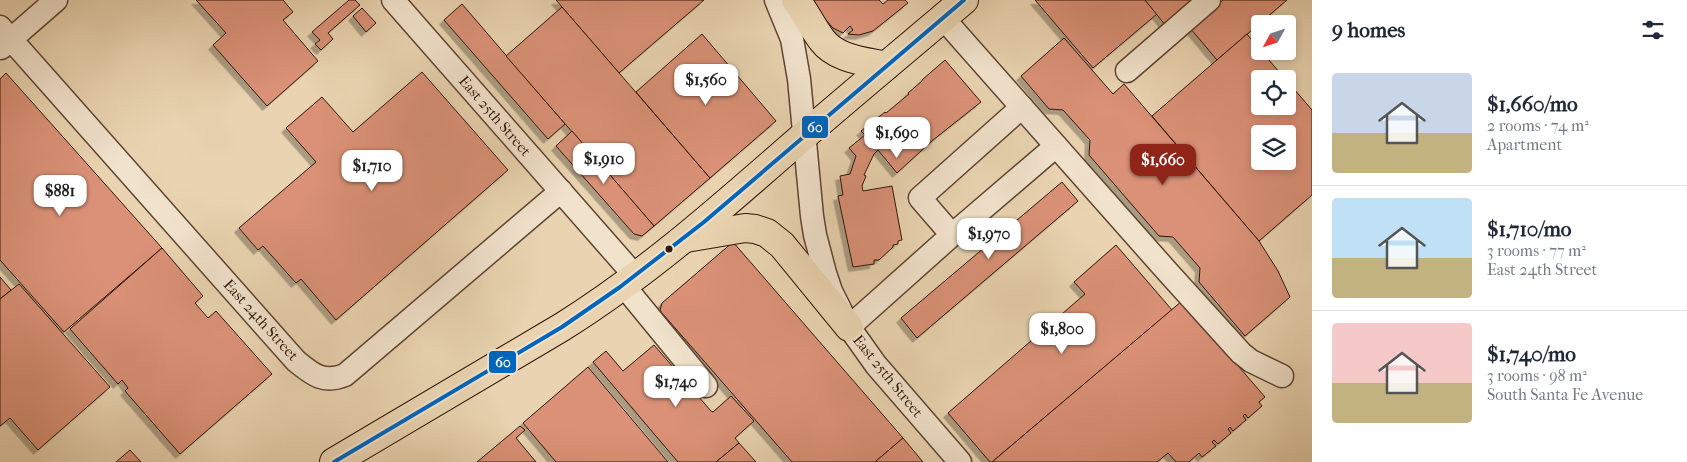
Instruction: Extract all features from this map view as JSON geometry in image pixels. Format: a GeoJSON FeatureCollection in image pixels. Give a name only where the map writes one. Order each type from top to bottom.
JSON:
{"type":"FeatureCollection","features":[{"type":"Feature","properties":{"kind":"main road"},"geometry":{"type":"LineString","coordinates":[[796,0],[823,41],[832,50],[848,57],[886,66]]}},
{"type":"Feature","properties":{"kind":"main road"},"geometry":{"type":"LineString","coordinates":[[334,462],[562,327],[630,281],[686,238],[964,0]]}},
{"type":"Feature","properties":{"kind":"main road"},"geometry":{"type":"LineString","coordinates":[[686,238],[745,228],[767,233],[782,245],[849,327]]}},
{"type":"Feature","properties":{"kind":"street"},"geometry":{"type":"LineString","coordinates":[[4,38],[56,0]]}},
{"type":"Feature","properties":{"kind":"street","name":"East 25th Street"},"geometry":{"type":"LineString","coordinates":[[393,0],[561,191],[630,281],[706,386]]}},
{"type":"Feature","properties":{"kind":"street","name":"East 25th Street"},"geometry":{"type":"LineString","coordinates":[[776,0],[792,39],[799,79],[807,176],[815,235],[831,291],[849,327],[876,365],[960,462]]}},
{"type":"Feature","properties":{"kind":"street"},"geometry":{"type":"LineString","coordinates":[[1127,71],[1209,0]]}},
{"type":"Feature","properties":{"kind":"street"},"geometry":{"type":"LineString","coordinates":[[943,18],[1241,353],[1251,362],[1282,376]]}},
{"type":"Feature","properties":{"kind":"street","name":"East 24th Street"},"geometry":{"type":"LineString","coordinates":[[4,38],[296,360],[312,374],[326,379],[345,375],[561,191]]}},
{"type":"Feature","properties":{"kind":"street"},"geometry":{"type":"LineString","coordinates":[[952,236],[920,198],[1022,107]]}},
{"type":"Feature","properties":{"kind":"street"},"geometry":{"type":"LineString","coordinates":[[849,327],[1056,146]]}},
{"type":"Feature","properties":{"kind":"building"},"geometry":{"type":"Polygon","coordinates":[[[196,0],[283,0],[293,12],[283,20],[318,61],[267,106],[213,45],[226,33],[196,0]]]}},
{"type":"Feature","properties":{"kind":"building"},"geometry":{"type":"Polygon","coordinates":[[[349,0],[355,0],[360,5],[328,33],[333,39],[321,50],[315,44],[320,40],[312,32],[349,0]]]}},
{"type":"Feature","properties":{"kind":"building"},"geometry":{"type":"Polygon","coordinates":[[[556,0],[704,0],[619,73],[556,0]]]}},
{"type":"Feature","properties":{"kind":"building"},"geometry":{"type":"Polygon","coordinates":[[[812,0],[879,0],[883,4],[888,0],[905,0],[908,3],[873,31],[859,35],[848,34],[853,30],[850,26],[843,33],[833,28],[812,0]]]}},
{"type":"Feature","properties":{"kind":"building"},"geometry":{"type":"Polygon","coordinates":[[[1035,0],[1145,0],[1157,14],[1093,68],[1035,0]]]}},
{"type":"Feature","properties":{"kind":"building"},"geometry":{"type":"Polygon","coordinates":[[[1145,0],[1191,0],[1193,3],[1166,26],[1145,0]]]}},
{"type":"Feature","properties":{"kind":"building"},"geometry":{"type":"Polygon","coordinates":[[[1223,0],[1287,0],[1270,15],[1251,15],[1251,31],[1217,60],[1190,28],[1223,0]]]}},
{"type":"Feature","properties":{"kind":"building"},"geometry":{"type":"Polygon","coordinates":[[[462,4],[565,124],[548,139],[444,20],[462,4]]]}},
{"type":"Feature","properties":{"kind":"building"},"geometry":{"type":"Polygon","coordinates":[[[562,7],[710,178],[654,226],[506,56],[562,7]]]}},
{"type":"Feature","properties":{"kind":"building"},"geometry":{"type":"Polygon","coordinates":[[[362,8],[376,23],[366,32],[353,16],[362,8]]]}},
{"type":"Feature","properties":{"kind":"building"},"geometry":{"type":"Polygon","coordinates":[[[702,34],[776,121],[710,178],[636,92],[702,34]]]}},
{"type":"Feature","properties":{"kind":"building"},"geometry":{"type":"Polygon","coordinates":[[[1247,34],[1251,39],[1251,60],[1269,60],[1277,70],[1251,70],[1251,115],[1296,115],[1296,91],[1312,110],[1312,195],[1259,241],[1152,116],[1247,34]]]}},
{"type":"Feature","properties":{"kind":"building"},"geometry":{"type":"Polygon","coordinates":[[[1064,38],[1113,94],[1124,84],[1259,241],[1278,271],[1290,297],[1245,336],[1199,282],[1200,268],[1173,237],[1159,236],[1089,155],[1090,140],[1063,110],[1049,109],[1021,76],[1064,38]]]}},
{"type":"Feature","properties":{"kind":"building"},"geometry":{"type":"Polygon","coordinates":[[[945,60],[981,102],[933,140],[897,173],[878,150],[874,154],[864,175],[866,176],[862,186],[863,191],[892,186],[902,240],[898,241],[898,244],[893,245],[879,260],[874,260],[874,264],[853,267],[838,196],[843,195],[840,176],[850,174],[856,156],[849,148],[865,135],[861,131],[909,94],[945,60]]]}},
{"type":"Feature","properties":{"kind":"building"},"geometry":{"type":"Polygon","coordinates":[[[422,72],[508,170],[336,320],[301,279],[296,283],[263,246],[258,250],[239,228],[316,162],[286,128],[322,97],[353,132],[422,72]]]}},
{"type":"Feature","properties":{"kind":"building"},"geometry":{"type":"Polygon","coordinates":[[[6,73],[162,248],[64,332],[0,260],[0,79],[6,73]]]}},
{"type":"Feature","properties":{"kind":"building"},"geometry":{"type":"Polygon","coordinates":[[[572,131],[654,226],[642,236],[634,234],[556,146],[572,131]]]}},
{"type":"Feature","properties":{"kind":"building"},"geometry":{"type":"Polygon","coordinates":[[[1062,182],[1078,201],[917,338],[901,318],[1062,182]]]}},
{"type":"Feature","properties":{"kind":"building"},"geometry":{"type":"Polygon","coordinates":[[[733,242],[903,438],[875,462],[792,462],[660,310],[662,303],[733,242]]]}},
{"type":"Feature","properties":{"kind":"building"},"geometry":{"type":"Polygon","coordinates":[[[1116,245],[1172,310],[990,462],[948,413],[1085,294],[1074,282],[1116,245]]]}},
{"type":"Feature","properties":{"kind":"building"},"geometry":{"type":"Polygon","coordinates":[[[162,248],[203,296],[195,303],[208,318],[216,311],[272,374],[180,454],[125,391],[128,388],[122,380],[118,384],[70,329],[162,248]]]}},
{"type":"Feature","properties":{"kind":"building"},"geometry":{"type":"Polygon","coordinates":[[[0,277],[11,290],[0,299],[0,277]]]}},
{"type":"Feature","properties":{"kind":"building"},"geometry":{"type":"Polygon","coordinates":[[[19,284],[110,387],[38,450],[10,418],[0,426],[0,299],[19,284]]]}},
{"type":"Feature","properties":{"kind":"building"},"geometry":{"type":"Polygon","coordinates":[[[1182,301],[1265,397],[1259,402],[1262,406],[1248,418],[1245,414],[1243,416],[1246,420],[1233,431],[1230,427],[1228,429],[1231,433],[1218,444],[1214,440],[1212,442],[1216,446],[1202,457],[1199,453],[1189,462],[1176,462],[1168,453],[1157,462],[992,462],[1182,301]]]}},
{"type":"Feature","properties":{"kind":"building"},"geometry":{"type":"Polygon","coordinates":[[[654,345],[711,411],[713,412],[731,396],[754,421],[735,438],[739,443],[716,462],[678,462],[593,362],[606,351],[623,371],[654,345]]]}},
{"type":"Feature","properties":{"kind":"building"},"geometry":{"type":"Polygon","coordinates":[[[588,367],[668,462],[556,462],[523,423],[588,367]]]}},
{"type":"Feature","properties":{"kind":"building"},"geometry":{"type":"Polygon","coordinates":[[[520,426],[525,430],[516,438],[536,462],[477,462],[520,426]]]}},
{"type":"Feature","properties":{"kind":"building"},"geometry":{"type":"Polygon","coordinates":[[[903,438],[923,462],[875,462],[903,438]]]}},
{"type":"Feature","properties":{"kind":"building"},"geometry":{"type":"Polygon","coordinates":[[[739,443],[756,462],[716,462],[739,443]]]}},
{"type":"Feature","properties":{"kind":"building"},"geometry":{"type":"Polygon","coordinates":[[[130,450],[141,462],[116,462],[130,450]]]}},
{"type":"Feature","properties":{"kind":"transit line","name":"60"},"geometry":{"type":"LineString","coordinates":[[334,462],[562,327],[620,287],[704,222],[964,0]]}}]}
